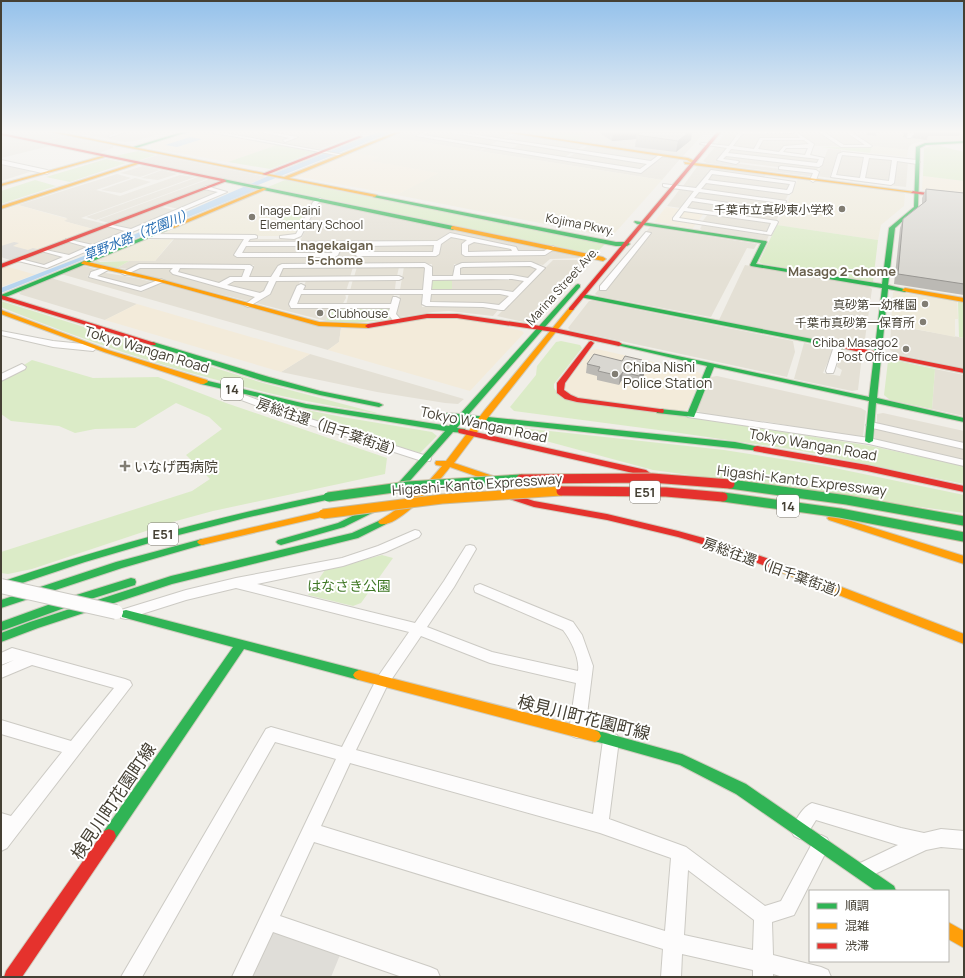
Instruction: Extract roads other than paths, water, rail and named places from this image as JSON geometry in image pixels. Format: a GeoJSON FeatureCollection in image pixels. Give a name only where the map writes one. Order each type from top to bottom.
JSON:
{"type":"FeatureCollection","features":[{"type":"Feature","properties":{"kind":"main road"},"geometry":{"type":"LineString","coordinates":[[1,184],[28,178]]}},
{"type":"Feature","properties":{"kind":"main road"},"geometry":{"type":"LineString","coordinates":[[1,184],[43,178]]}},
{"type":"Feature","properties":{"kind":"main road"},"geometry":{"type":"LineString","coordinates":[[49,178],[69,186]]}},
{"type":"Feature","properties":{"kind":"main road"},"geometry":{"type":"LineString","coordinates":[[1,208],[94,178]]}},
{"type":"Feature","properties":{"kind":"main road"},"geometry":{"type":"LineString","coordinates":[[209,178],[603,259]]}},
{"type":"Feature","properties":{"kind":"main road","name":"Kojima Pkwy."},"geometry":{"type":"LineString","coordinates":[[290,178],[621,243]]}},
{"type":"Feature","properties":{"kind":"main road","name":"Marina Street Ave."},"geometry":{"type":"LineString","coordinates":[[273,544],[335,529],[365,514],[393,495],[426,459],[450,429],[603,259],[644,223],[677,178]]}},
{"type":"Feature","properties":{"kind":"main road"},"geometry":{"type":"LineString","coordinates":[[803,178],[964,198]]}},
{"type":"Feature","properties":{"kind":"main road"},"geometry":{"type":"LineString","coordinates":[[869,441],[892,228],[914,210],[916,178]]}},
{"type":"Feature","properties":{"kind":"main road"},"geometry":{"type":"LineString","coordinates":[[813,179],[848,180],[916,192]]}},
{"type":"Feature","properties":{"kind":"main road"},"geometry":{"type":"LineString","coordinates":[[1,266],[225,181]]}},
{"type":"Feature","properties":{"kind":"main road","name":"Marina Street Ave."},"geometry":{"type":"LineString","coordinates":[[1,638],[34,625],[171,580],[250,559],[355,536],[398,515],[418,498],[447,465],[481,420],[582,296],[621,243],[634,221],[670,186]]}},
{"type":"Feature","properties":{"kind":"main road"},"geometry":{"type":"LineString","coordinates":[[1,297],[263,188]]}},
{"type":"Feature","properties":{"kind":"main road"},"geometry":{"type":"LineString","coordinates":[[634,221],[698,227],[764,242],[753,265],[964,300]]}},
{"type":"Feature","properties":{"kind":"main road"},"geometry":{"type":"LineString","coordinates":[[84,263],[161,281],[305,321],[339,326],[362,326],[441,315],[479,318],[873,403],[964,426]]}},
{"type":"Feature","properties":{"kind":"main road"},"geometry":{"type":"LineString","coordinates":[[582,296],[964,371]]}},
{"type":"Feature","properties":{"kind":"main road","name":"Tokyo Wangan Road"},"geometry":{"type":"LineString","coordinates":[[1,297],[281,383],[389,408]]}},
{"type":"Feature","properties":{"kind":"main road","name":"Tokyo Wangan Road"},"geometry":{"type":"LineString","coordinates":[[1,312],[96,348],[190,378],[237,391],[302,406],[450,429],[609,466],[738,493],[875,531],[964,560]]}},
{"type":"Feature","properties":{"kind":"main road"},"geometry":{"type":"LineString","coordinates":[[552,333],[591,344],[710,367]]}},
{"type":"Feature","properties":{"kind":"main road"},"geometry":{"type":"LineString","coordinates":[[591,344],[561,383],[560,391],[568,397],[577,400],[691,415],[710,367]]}},
{"type":"Feature","properties":{"kind":"main road"},"geometry":{"type":"LineString","coordinates":[[873,403],[964,420]]}},
{"type":"Feature","properties":{"kind":"main road","name":"Tokyo Wangan Road"},"geometry":{"type":"LineString","coordinates":[[428,413],[460,418],[735,445],[867,468],[964,489]]}},
{"type":"Feature","properties":{"kind":"main road","name":"房総往還（旧千葉街道）"},"geometry":{"type":"LineString","coordinates":[[426,459],[447,465],[458,466],[583,512],[714,544],[754,557],[964,639]]}},
{"type":"Feature","properties":{"kind":"main road","name":"Higashi-Kanto Expressway"},"geometry":{"type":"LineString","coordinates":[[1,586],[96,554],[247,513],[328,497],[410,486],[465,481],[571,477],[648,478],[749,485],[876,502],[964,521]]}},
{"type":"Feature","properties":{"kind":"main road","name":"Higashi-Kanto Expressway"},"geometry":{"type":"LineString","coordinates":[[1,604],[158,553],[248,530],[324,514],[412,501],[499,494],[566,491],[641,491],[713,496],[794,505],[877,519],[964,537]]}},
{"type":"Feature","properties":{"kind":"main road"},"geometry":{"type":"LineString","coordinates":[[1,627],[74,600],[141,579]]}},
{"type":"Feature","properties":{"kind":"main road","name":"検見川町花園町線"},"geometry":{"type":"LineString","coordinates":[[121,613],[664,754],[711,773],[741,789],[888,890]]}},
{"type":"Feature","properties":{"kind":"main road","name":"検見川町花園町線"},"geometry":{"type":"LineString","coordinates":[[12,977],[241,644]]}},
{"type":"Feature","properties":{"kind":"main road"},"geometry":{"type":"LineString","coordinates":[[949,931],[964,940]]}},
{"type":"Feature","properties":{"kind":"street"},"geometry":{"type":"LineString","coordinates":[[684,209],[774,222],[769,234],[698,227],[675,220],[707,178]]}},
{"type":"Feature","properties":{"kind":"street"},"geometry":{"type":"LineString","coordinates":[[705,181],[789,192],[793,183],[781,178]]}},
{"type":"Feature","properties":{"kind":"street"},"geometry":{"type":"LineString","coordinates":[[839,178],[848,180],[862,179],[891,183],[892,178]]}},
{"type":"Feature","properties":{"kind":"street"},"geometry":{"type":"LineString","coordinates":[[670,186],[784,202],[780,212],[691,199]]}},
{"type":"Feature","properties":{"kind":"street"},"geometry":{"type":"LineString","coordinates":[[16,260],[45,267],[224,192],[206,188]]}},
{"type":"Feature","properties":{"kind":"street"},"geometry":{"type":"LineString","coordinates":[[148,236],[294,237],[299,235],[316,202],[320,200]]}},
{"type":"Feature","properties":{"kind":"street"},"geometry":{"type":"LineString","coordinates":[[698,227],[707,212]]}},
{"type":"Feature","properties":{"kind":"street"},"geometry":{"type":"LineString","coordinates":[[109,225],[132,231]]}},
{"type":"Feature","properties":{"kind":"street"},"geometry":{"type":"LineString","coordinates":[[603,288],[648,233]]}},
{"type":"Feature","properties":{"kind":"street"},"geometry":{"type":"LineString","coordinates":[[244,244],[438,243],[450,235],[514,248],[516,254]]}},
{"type":"Feature","properties":{"kind":"street"},"geometry":{"type":"LineString","coordinates":[[248,237],[237,255],[335,255],[339,244]]}},
{"type":"Feature","properties":{"kind":"street"},"geometry":{"type":"LineString","coordinates":[[68,240],[94,247]]}},
{"type":"Feature","properties":{"kind":"street"},"geometry":{"type":"LineString","coordinates":[[472,240],[465,244],[465,254],[545,254],[553,248]]}},
{"type":"Feature","properties":{"kind":"street"},"geometry":{"type":"LineString","coordinates":[[360,244],[357,254],[436,254],[438,243]]}},
{"type":"Feature","properties":{"kind":"street"},"geometry":{"type":"LineString","coordinates":[[43,250],[70,257]]}},
{"type":"Feature","properties":{"kind":"street"},"geometry":{"type":"LineString","coordinates":[[248,305],[267,292],[280,267],[402,265],[428,266],[426,302],[430,305],[483,305],[502,308],[542,268],[541,266],[531,264],[462,265],[457,267],[456,278]]}},
{"type":"Feature","properties":{"kind":"street"},"geometry":{"type":"LineString","coordinates":[[398,321],[392,314],[402,265]]}},
{"type":"Feature","properties":{"kind":"street"},"geometry":{"type":"LineString","coordinates":[[125,273],[139,266],[250,267],[244,279]]}},
{"type":"Feature","properties":{"kind":"street"},"geometry":{"type":"LineString","coordinates":[[178,267],[174,271],[175,273],[261,296]]}},
{"type":"Feature","properties":{"kind":"street"},"geometry":{"type":"LineString","coordinates":[[106,269],[94,274],[93,277],[141,289],[161,281]]}},
{"type":"Feature","properties":{"kind":"street"},"geometry":{"type":"LineString","coordinates":[[428,278],[512,277],[529,280]]}},
{"type":"Feature","properties":{"kind":"street"},"geometry":{"type":"LineString","coordinates":[[304,278],[293,304],[298,307],[394,306]]}},
{"type":"Feature","properties":{"kind":"street"},"geometry":{"type":"LineString","coordinates":[[220,285],[230,279],[399,278]]}},
{"type":"Feature","properties":{"kind":"street"},"geometry":{"type":"LineString","coordinates":[[298,292],[500,292],[515,295]]}},
{"type":"Feature","properties":{"kind":"street"},"geometry":{"type":"LineString","coordinates":[[1,332],[53,344],[96,348]]}},
{"type":"Feature","properties":{"kind":"street"},"geometry":{"type":"LineString","coordinates":[[830,371],[838,346]]}},
{"type":"Feature","properties":{"kind":"street"},"geometry":{"type":"LineString","coordinates":[[1,378],[22,367]]}},
{"type":"Feature","properties":{"kind":"street","name":"房総往還（旧千葉街道）"},"geometry":{"type":"LineString","coordinates":[[190,378],[298,418],[426,459]]}},
{"type":"Feature","properties":{"kind":"street"},"geometry":{"type":"LineString","coordinates":[[691,415],[869,441],[964,463]]}},
{"type":"Feature","properties":{"kind":"street"},"geometry":{"type":"LineString","coordinates":[[871,425],[964,446]]}},
{"type":"Feature","properties":{"kind":"street"},"geometry":{"type":"LineString","coordinates":[[1,586],[121,613],[236,583],[350,560],[382,549],[415,534]]}},
{"type":"Feature","properties":{"kind":"street"},"geometry":{"type":"LineString","coordinates":[[242,977],[346,755],[382,682],[449,584],[470,549]]}},
{"type":"Feature","properties":{"kind":"street"},"geometry":{"type":"LineString","coordinates":[[236,583],[419,629],[490,657],[585,679]]}},
{"type":"Feature","properties":{"kind":"street"},"geometry":{"type":"LineString","coordinates":[[480,589],[568,626],[575,635],[586,666],[577,731]]}},
{"type":"Feature","properties":{"kind":"street"},"geometry":{"type":"LineString","coordinates":[[1,658],[12,654],[125,685],[75,749],[8,823],[1,842]]}},
{"type":"Feature","properties":{"kind":"street"},"geometry":{"type":"LineString","coordinates":[[1,672],[30,660]]}},
{"type":"Feature","properties":{"kind":"street"},"geometry":{"type":"LineString","coordinates":[[1,727],[75,749]]}},
{"type":"Feature","properties":{"kind":"street"},"geometry":{"type":"LineString","coordinates":[[130,977],[271,734],[600,824],[680,853],[763,916]]}},
{"type":"Feature","properties":{"kind":"street"},"geometry":{"type":"LineString","coordinates":[[600,824],[611,740]]}},
{"type":"Feature","properties":{"kind":"street"},"geometry":{"type":"LineString","coordinates":[[800,830],[812,811],[901,837],[924,842]]}},
{"type":"Feature","properties":{"kind":"street"},"geometry":{"type":"LineString","coordinates":[[311,832],[763,969],[821,977]]}},
{"type":"Feature","properties":{"kind":"street"},"geometry":{"type":"LineString","coordinates":[[861,872],[924,842],[940,838],[964,840]]}},
{"type":"Feature","properties":{"kind":"street"},"geometry":{"type":"LineString","coordinates":[[763,916],[787,908],[821,844]]}},
{"type":"Feature","properties":{"kind":"street"},"geometry":{"type":"LineString","coordinates":[[671,977],[680,853]]}},
{"type":"Feature","properties":{"kind":"street"},"geometry":{"type":"LineString","coordinates":[[763,916],[763,969]]}},
{"type":"Feature","properties":{"kind":"street"},"geometry":{"type":"LineString","coordinates":[[269,921],[430,977]]}},
{"type":"Feature","properties":{"kind":"water","name":"草野水路（花園川）"},"geometry":{"type":"Polygon","coordinates":[[[265,178],[277,178],[258,185],[258,189],[1,293],[1,288],[94,252],[265,178]]]}},
{"type":"Feature","properties":{"kind":"place","name":"千葉市立真砂東小学校"},"geometry":{"type":"Point","coordinates":[842,209]}},
{"type":"Feature","properties":{"kind":"place","name":"Inage Daini Elementary School"},"geometry":{"type":"Point","coordinates":[252,217]}},
{"type":"Feature","properties":{"kind":"place","name":"真砂第一幼稚園"},"geometry":{"type":"Point","coordinates":[925,304]}},
{"type":"Feature","properties":{"kind":"place","name":"Clubhouse"},"geometry":{"type":"Point","coordinates":[320,313]}},
{"type":"Feature","properties":{"kind":"place","name":"千葉市真砂第一保育所"},"geometry":{"type":"Point","coordinates":[923,322]}},
{"type":"Feature","properties":{"kind":"place","name":"Chiba Masago2 Post Office"},"geometry":{"type":"Point","coordinates":[906,349]}},
{"type":"Feature","properties":{"kind":"place","name":"Chiba Nishi Police Station"},"geometry":{"type":"Point","coordinates":[615,374]}},
{"type":"Feature","properties":{"kind":"place","name":"いなげ西病院"},"geometry":{"type":"Point","coordinates":[125,466]}},
{"type":"Feature","properties":{"kind":"district","name":"Inagekaigan 5-chome"},"geometry":{"type":"Point","coordinates":[335,252]}},
{"type":"Feature","properties":{"kind":"district","name":"Masago 2-chome"},"geometry":{"type":"Point","coordinates":[842,271]}},
{"type":"Feature","properties":{"kind":"park label","name":"はなさき公園"},"geometry":{"type":"Point","coordinates":[349,585]}}]}
